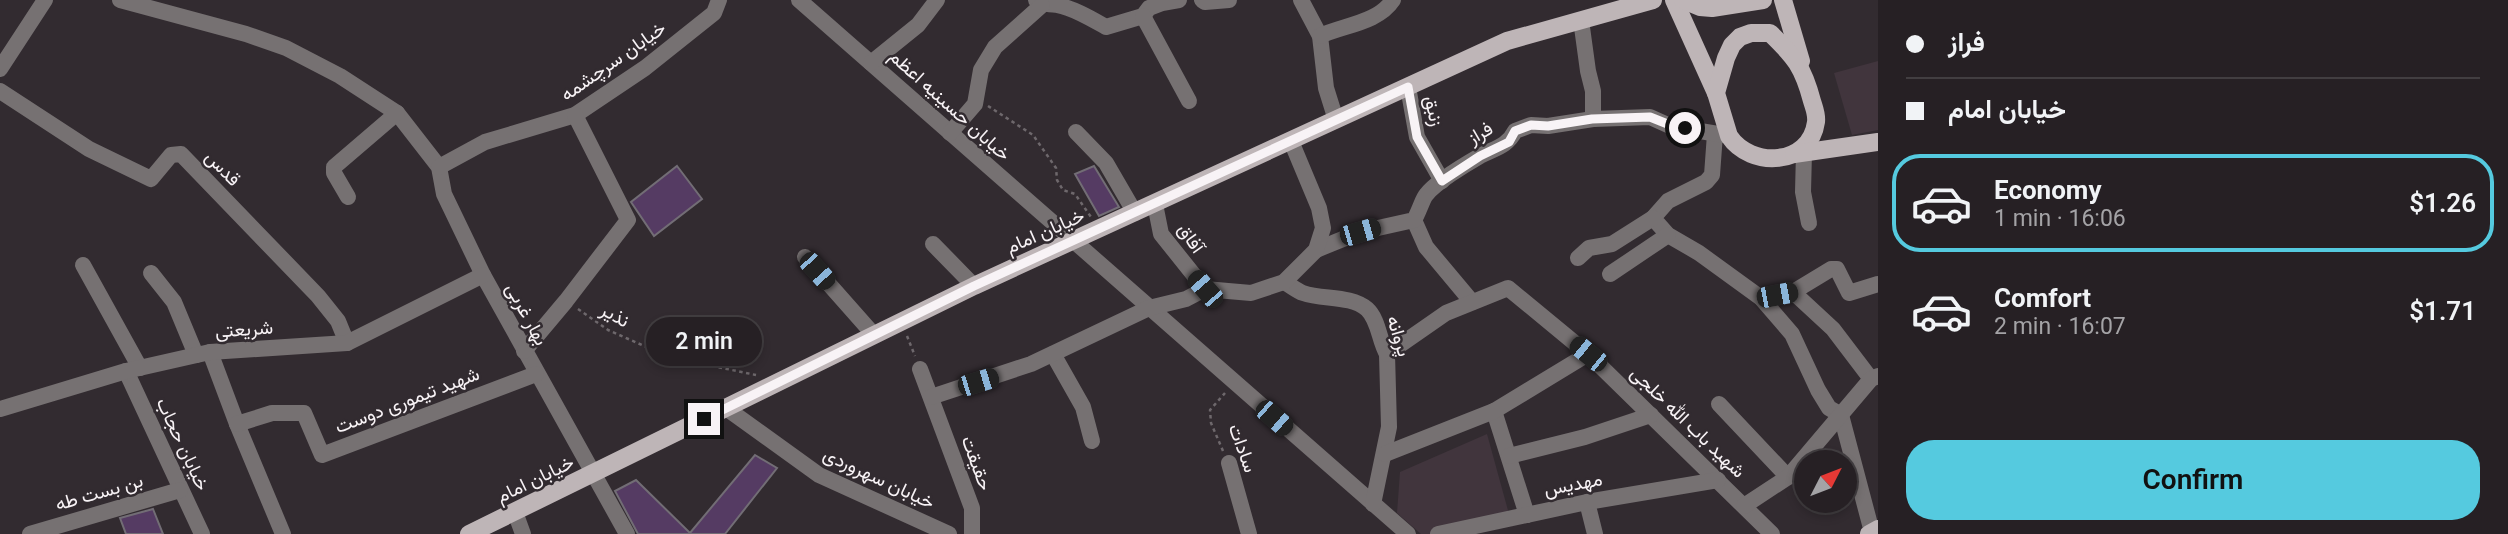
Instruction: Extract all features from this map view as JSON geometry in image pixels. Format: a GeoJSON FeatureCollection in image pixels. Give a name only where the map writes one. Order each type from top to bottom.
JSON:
{"type":"FeatureCollection","features":[{"type":"Feature","properties":{"kind":"main road","name":"خیابان امام"},"geometry":{"type":"LineString","coordinates":[[469,534],[974,286],[1507,41],[1653,0]]}},
{"type":"Feature","properties":{"kind":"main road"},"geometry":{"type":"LineString","coordinates":[[1674,0],[1716,93],[1722,135],[1747,154],[1768,159],[1878,142]]}},
{"type":"Feature","properties":{"kind":"main road"},"geometry":{"type":"LineString","coordinates":[[1683,0],[1699,7],[1712,8],[1763,0]]}},
{"type":"Feature","properties":{"kind":"main road"},"geometry":{"type":"LineString","coordinates":[[1783,0],[1816,116],[1815,124],[1799,153]]}},
{"type":"Feature","properties":{"kind":"main road"},"geometry":{"type":"LineString","coordinates":[[1716,93],[1732,46],[1740,37],[1751,33],[1770,33],[1787,48],[1805,75]]}},
{"type":"Feature","properties":{"kind":"street"},"geometry":{"type":"LineString","coordinates":[[0,69],[45,0]]}},
{"type":"Feature","properties":{"kind":"street"},"geometry":{"type":"LineString","coordinates":[[120,0],[246,34],[286,48],[340,76],[397,113],[439,167]]}},
{"type":"Feature","properties":{"kind":"street","name":"خیابان سرچشمه"},"geometry":{"type":"LineString","coordinates":[[439,167],[485,142],[575,116],[685,37],[714,13],[719,0]]}},
{"type":"Feature","properties":{"kind":"street","name":"خیابان حسینیه اعظم"},"geometry":{"type":"LineString","coordinates":[[799,0],[1404,533]]}},
{"type":"Feature","properties":{"kind":"street"},"geometry":{"type":"LineString","coordinates":[[872,63],[918,25],[937,0]]}},
{"type":"Feature","properties":{"kind":"street"},"geometry":{"type":"LineString","coordinates":[[950,133],[977,99],[981,70],[995,47],[1039,2],[1080,12],[1106,27],[1145,8],[1179,0]]}},
{"type":"Feature","properties":{"kind":"street"},"geometry":{"type":"LineString","coordinates":[[1202,0],[1229,0]]}},
{"type":"Feature","properties":{"kind":"street"},"geometry":{"type":"LineString","coordinates":[[1301,0],[1320,36],[1326,88],[1336,120]]}},
{"type":"Feature","properties":{"kind":"street"},"geometry":{"type":"LineString","coordinates":[[1320,36],[1339,27],[1375,17],[1393,0]]}},
{"type":"Feature","properties":{"kind":"street"},"geometry":{"type":"LineString","coordinates":[[1145,8],[1189,101]]}},
{"type":"Feature","properties":{"kind":"street"},"geometry":{"type":"LineString","coordinates":[[1581,20],[1593,91],[1592,119]]}},
{"type":"Feature","properties":{"kind":"street","name":"زنبق"},"geometry":{"type":"LineString","coordinates":[[1408,87],[1417,137],[1442,181]]}},
{"type":"Feature","properties":{"kind":"street","name":"قدس"},"geometry":{"type":"LineString","coordinates":[[0,91],[89,149],[151,179],[171,155],[181,154],[318,296],[338,321],[347,343]]}},
{"type":"Feature","properties":{"kind":"street"},"geometry":{"type":"LineString","coordinates":[[348,197],[334,173],[334,167],[397,113]]}},
{"type":"Feature","properties":{"kind":"street"},"geometry":{"type":"LineString","coordinates":[[524,351],[628,220],[575,116]]}},
{"type":"Feature","properties":{"kind":"street","name":"فراز"},"geometry":{"type":"LineString","coordinates":[[1414,220],[1425,196],[1442,181],[1480,156],[1509,142],[1515,131],[1531,125],[1548,126],[1592,119],[1650,117],[1670,125],[1722,135]]}},
{"type":"Feature","properties":{"kind":"street"},"geometry":{"type":"LineString","coordinates":[[1076,132],[1105,163],[1135,213]]}},
{"type":"Feature","properties":{"kind":"street"},"geometry":{"type":"LineString","coordinates":[[1578,258],[1589,248],[1612,244],[1653,218],[1668,201],[1700,186],[1712,175],[1722,135]]}},
{"type":"Feature","properties":{"kind":"street"},"geometry":{"type":"LineString","coordinates":[[1292,141],[1319,208],[1323,228],[1316,250]]}},
{"type":"Feature","properties":{"kind":"street"},"geometry":{"type":"LineString","coordinates":[[1799,153],[1809,223]]}},
{"type":"Feature","properties":{"kind":"street","name":"بهار غربی"},"geometry":{"type":"LineString","coordinates":[[439,167],[444,194],[482,275],[626,534]]}},
{"type":"Feature","properties":{"kind":"street","name":"آفاق"},"geometry":{"type":"LineString","coordinates":[[1155,204],[1161,234],[1205,289]]}},
{"type":"Feature","properties":{"kind":"street"},"geometry":{"type":"LineString","coordinates":[[1653,218],[1668,234],[1761,298],[1791,334],[1829,408],[1841,415],[1873,532]]}},
{"type":"Feature","properties":{"kind":"street"},"geometry":{"type":"LineString","coordinates":[[931,397],[1001,375],[1053,354],[1149,308],[1185,299],[1205,289],[1251,293],[1284,282],[1316,250],[1360,232],[1414,220],[1426,247],[1472,302],[1446,313],[1387,354]]}},
{"type":"Feature","properties":{"kind":"street"},"geometry":{"type":"LineString","coordinates":[[1610,274],[1668,234]]}},
{"type":"Feature","properties":{"kind":"street"},"geometry":{"type":"LineString","coordinates":[[933,244],[974,286]]}},
{"type":"Feature","properties":{"kind":"street"},"geometry":{"type":"LineString","coordinates":[[805,257],[874,335]]}},
{"type":"Feature","properties":{"kind":"street","name":"خیابان حجاب"},"geometry":{"type":"LineString","coordinates":[[83,265],[133,369],[180,490],[202,534]]}},
{"type":"Feature","properties":{"kind":"street"},"geometry":{"type":"LineString","coordinates":[[1761,298],[1793,292],[1831,269],[1837,269],[1849,293],[1878,284]]}},
{"type":"Feature","properties":{"kind":"street"},"geometry":{"type":"LineString","coordinates":[[151,273],[174,302],[203,354],[237,424],[283,534]]}},
{"type":"Feature","properties":{"kind":"street","name":"شریعتی"},"geometry":{"type":"LineString","coordinates":[[0,409],[133,369],[203,354],[347,343],[482,275]]}},
{"type":"Feature","properties":{"kind":"street","name":"پروانه"},"geometry":{"type":"LineString","coordinates":[[1284,282],[1303,293],[1354,302],[1368,310],[1373,318],[1387,354],[1389,427],[1373,504]]}},
{"type":"Feature","properties":{"kind":"street","name":"شهید باب الله خلجی"},"geometry":{"type":"LineString","coordinates":[[1472,302],[1508,288],[1588,354],[1772,534]]}},
{"type":"Feature","properties":{"kind":"street"},"geometry":{"type":"LineString","coordinates":[[1745,506],[1788,477],[1874,377],[1833,329],[1793,292]]}},
{"type":"Feature","properties":{"kind":"street"},"geometry":{"type":"LineString","coordinates":[[1053,354],[1083,407],[1092,441]]}},
{"type":"Feature","properties":{"kind":"street"},"geometry":{"type":"LineString","coordinates":[[1385,454],[1494,411],[1588,354]]}},
{"type":"Feature","properties":{"kind":"street","name":"حقیقت"},"geometry":{"type":"LineString","coordinates":[[920,369],[972,508],[972,534]]}},
{"type":"Feature","properties":{"kind":"street","name":"شهید تیموری دوست"},"geometry":{"type":"LineString","coordinates":[[237,424],[272,413],[304,413],[322,455],[536,374]]}},
{"type":"Feature","properties":{"kind":"street"},"geometry":{"type":"LineString","coordinates":[[1719,404],[1788,477]]}},
{"type":"Feature","properties":{"kind":"street","name":"خیابان سهروردی"},"geometry":{"type":"LineString","coordinates":[[726,408],[819,475],[937,532]]}},
{"type":"Feature","properties":{"kind":"street"},"geometry":{"type":"LineString","coordinates":[[1494,411],[1527,515]]}},
{"type":"Feature","properties":{"kind":"street"},"geometry":{"type":"LineString","coordinates":[[1509,456],[1585,438],[1651,415]]}},
{"type":"Feature","properties":{"kind":"street","name":"سادات"},"geometry":{"type":"LineString","coordinates":[[1228,463],[1249,534]]}},
{"type":"Feature","properties":{"kind":"street","name":"مهدیس"},"geometry":{"type":"LineString","coordinates":[[1438,534],[1587,502],[1718,480]]}},
{"type":"Feature","properties":{"kind":"street","name":"بن بست طه"},"geometry":{"type":"LineString","coordinates":[[30,534],[180,490]]}},
{"type":"Feature","properties":{"kind":"street"},"geometry":{"type":"LineString","coordinates":[[1587,502],[1595,534]]}},
{"type":"Feature","properties":{"kind":"street"},"geometry":{"type":"LineString","coordinates":[[515,512],[523,534]]}},
{"type":"Feature","properties":{"kind":"path"},"geometry":{"type":"LineString","coordinates":[[977,99],[1033,135],[1056,168],[1057,180],[1063,190],[1075,194],[1098,230]]}},
{"type":"Feature","properties":{"kind":"path","name":"نذیر"},"geometry":{"type":"LineString","coordinates":[[566,301],[608,330],[669,356],[761,376],[773,385]]}},
{"type":"Feature","properties":{"kind":"path"},"geometry":{"type":"LineString","coordinates":[[901,322],[920,369]]}},
{"type":"Feature","properties":{"kind":"path","name":"سادات"},"geometry":{"type":"LineString","coordinates":[[1228,463],[1209,410],[1235,383]]}},
{"type":"Feature","properties":{"kind":"shaded area"},"geometry":{"type":"Polygon","coordinates":[[[1878,61],[1878,130],[1852,135],[1834,73],[1878,61]]]}},
{"type":"Feature","properties":{"kind":"shaded area"},"geometry":{"type":"Polygon","coordinates":[[[1487,434],[1512,525],[1459,534],[1421,534],[1397,513],[1400,472],[1487,434]]]}},
{"type":"Feature","properties":{"kind":"building"},"geometry":{"type":"Polygon","coordinates":[[[677,166],[702,199],[654,236],[631,202],[677,166]]]}},
{"type":"Feature","properties":{"kind":"building"},"geometry":{"type":"Polygon","coordinates":[[[1094,166],[1119,207],[1099,216],[1075,174],[1094,166]]]}},
{"type":"Feature","properties":{"kind":"building"},"geometry":{"type":"Polygon","coordinates":[[[755,455],[777,468],[725,534],[638,534],[615,491],[636,480],[690,533],[755,455]]]}},
{"type":"Feature","properties":{"kind":"building"},"geometry":{"type":"Polygon","coordinates":[[[153,509],[163,534],[126,534],[120,518],[153,509]]]}},
{"type":"Feature","properties":{"kind":"route"},"geometry":{"type":"LineString","coordinates":[[704,419],[974,286],[1408,87],[1417,137],[1442,181],[1480,156],[1509,142],[1515,131],[1531,125],[1548,126],[1592,119],[1650,117],[1685,128]]}}]}
